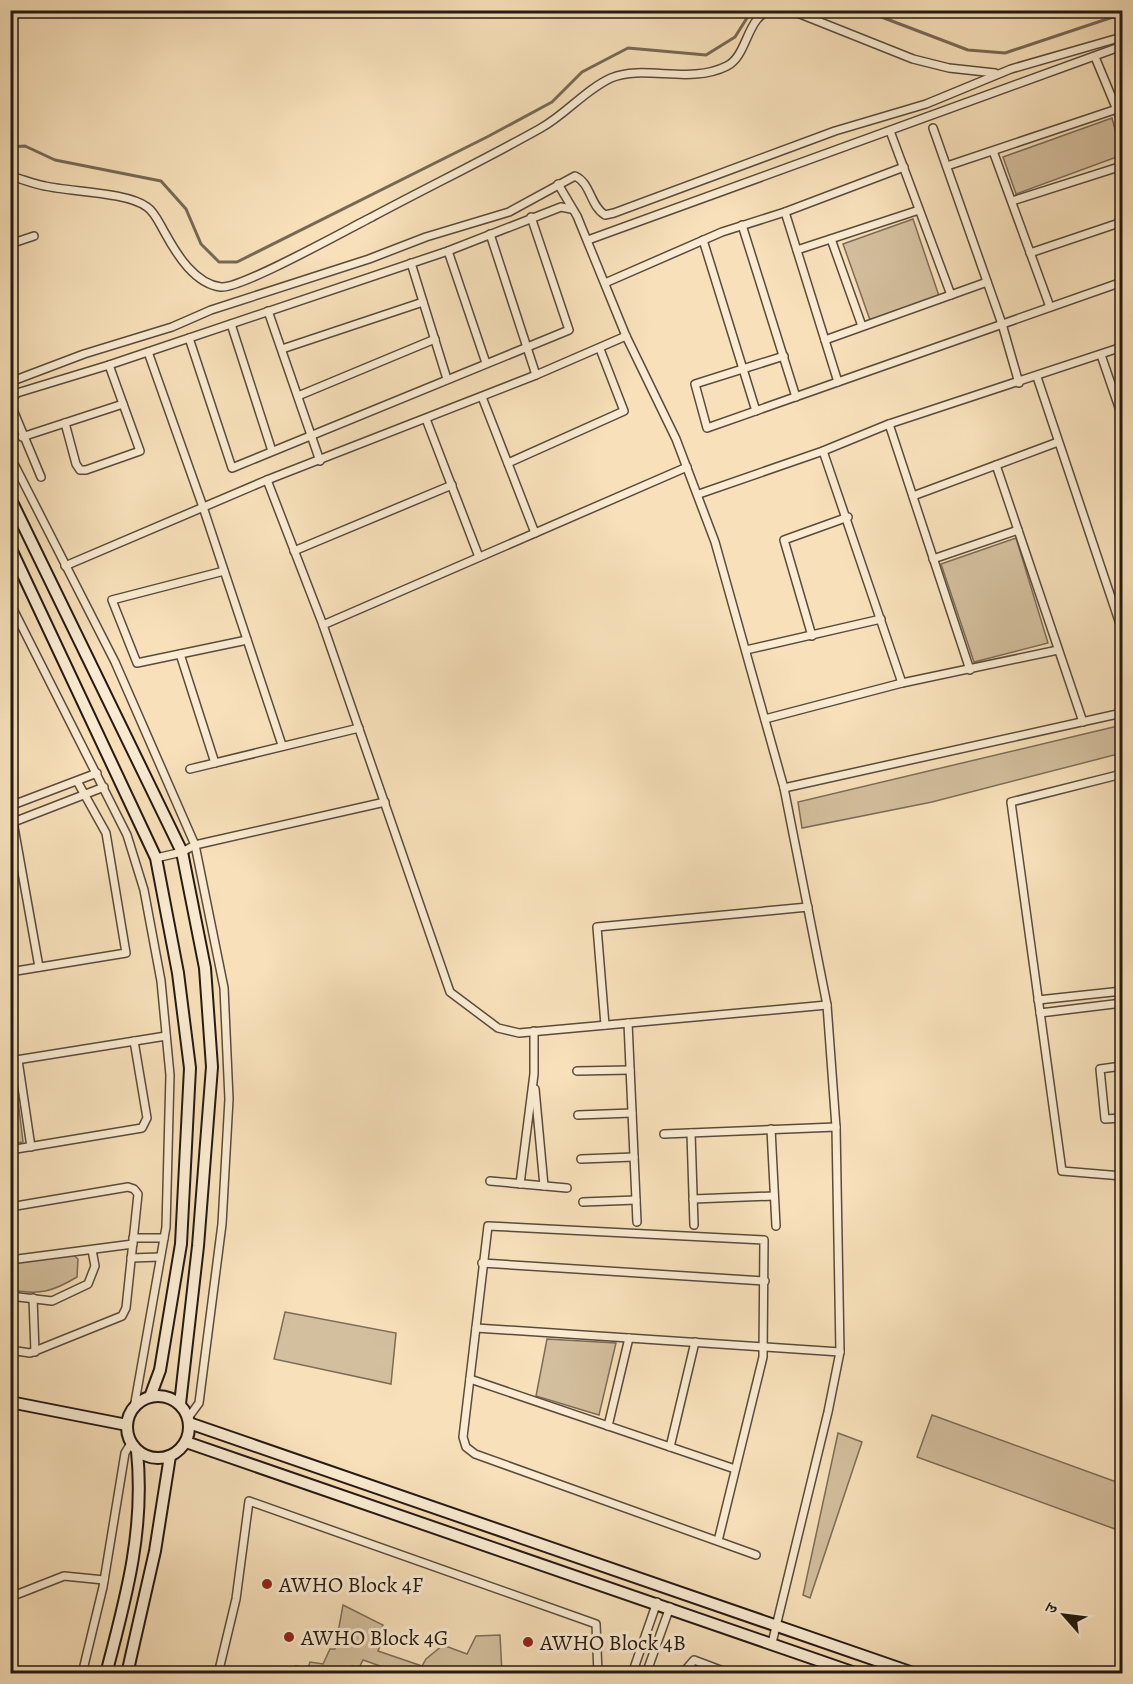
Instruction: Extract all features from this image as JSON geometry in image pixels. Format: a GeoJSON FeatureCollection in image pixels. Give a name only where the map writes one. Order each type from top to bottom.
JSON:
{"type":"FeatureCollection","features":[{"type":"Feature","properties":{"kind":"street"},"geometry":{"type":"LineString","coordinates":[[10,176],[44,186],[129,199],[147,207],[190,269],[205,284],[224,288],[246,281],[338,235],[542,127],[610,79],[626,73],[687,76],[729,65],[740,55],[756,21],[768,11],[774,10]]}},
{"type":"Feature","properties":{"kind":"street"},"geometry":{"type":"LineString","coordinates":[[790,10],[913,59],[949,68],[998,74]]}},
{"type":"Feature","properties":{"kind":"street"},"geometry":{"type":"LineString","coordinates":[[10,382],[84,354],[172,327],[211,310],[369,259],[426,237],[509,212],[575,176],[582,179],[598,211],[605,215],[614,213],[835,131],[926,104],[998,74],[1122,37]]}},
{"type":"Feature","properties":{"kind":"street"},"geometry":{"type":"LineString","coordinates":[[588,240],[1122,46]]}},
{"type":"Feature","properties":{"kind":"street"},"geometry":{"type":"LineString","coordinates":[[1095,57],[1122,122]]}},
{"type":"Feature","properties":{"kind":"street"},"geometry":{"type":"LineString","coordinates":[[946,166],[1117,110]]}},
{"type":"Feature","properties":{"kind":"street"},"geometry":{"type":"LineString","coordinates":[[933,128],[1002,324],[1019,383]]}},
{"type":"Feature","properties":{"kind":"street"},"geometry":{"type":"LineString","coordinates":[[890,131],[951,295]]}},
{"type":"Feature","properties":{"kind":"street"},"geometry":{"type":"LineString","coordinates":[[993,151],[1050,307]]}},
{"type":"Feature","properties":{"kind":"street"},"geometry":{"type":"LineString","coordinates":[[1012,201],[1122,166]]}},
{"type":"Feature","properties":{"kind":"street"},"geometry":{"type":"LineString","coordinates":[[605,283],[703,240],[904,167]]}},
{"type":"Feature","properties":{"kind":"street"},"geometry":{"type":"LineString","coordinates":[[558,184],[588,240],[626,336],[699,494],[746,650],[784,788],[827,1005],[836,1126],[840,1352],[828,1412],[772,1643]]}},
{"type":"Feature","properties":{"kind":"street"},"geometry":{"type":"LineString","coordinates":[[41,477],[22,437],[11,405],[17,393],[109,365],[411,263],[561,207],[571,209]]}},
{"type":"Feature","properties":{"kind":"street"},"geometry":{"type":"LineString","coordinates":[[797,250],[920,210]]}},
{"type":"Feature","properties":{"kind":"street"},"geometry":{"type":"LineString","coordinates":[[785,212],[838,382]]}},
{"type":"Feature","properties":{"kind":"street"},"geometry":{"type":"LineString","coordinates":[[189,338],[232,468],[569,330],[531,217]]}},
{"type":"Feature","properties":{"kind":"street"},"geometry":{"type":"LineString","coordinates":[[1030,253],[1122,222]]}},
{"type":"Feature","properties":{"kind":"street"},"geometry":{"type":"LineString","coordinates":[[742,225],[796,397]]}},
{"type":"Feature","properties":{"kind":"street"},"geometry":{"type":"LineString","coordinates":[[490,234],[536,375]]}},
{"type":"Feature","properties":{"kind":"street"},"geometry":{"type":"LineString","coordinates":[[10,244],[34,236]]}},
{"type":"Feature","properties":{"kind":"street"},"geometry":{"type":"LineString","coordinates":[[831,239],[861,326]]}},
{"type":"Feature","properties":{"kind":"street"},"geometry":{"type":"LineString","coordinates":[[703,240],[756,411]]}},
{"type":"Feature","properties":{"kind":"street"},"geometry":{"type":"LineString","coordinates":[[448,250],[486,363]]}},
{"type":"Feature","properties":{"kind":"street"},"geometry":{"type":"LineString","coordinates":[[411,263],[447,379]]}},
{"type":"Feature","properties":{"kind":"street"},"geometry":{"type":"LineString","coordinates":[[825,339],[987,282]]}},
{"type":"Feature","properties":{"kind":"street"},"geometry":{"type":"LineString","coordinates":[[784,356],[695,384],[707,428],[1122,282]]}},
{"type":"Feature","properties":{"kind":"street"},"geometry":{"type":"LineString","coordinates":[[282,350],[423,302]]}},
{"type":"Feature","properties":{"kind":"street"},"geometry":{"type":"LineString","coordinates":[[268,311],[320,461]]}},
{"type":"Feature","properties":{"kind":"street"},"geometry":{"type":"LineString","coordinates":[[231,324],[272,451]]}},
{"type":"Feature","properties":{"kind":"street"},"geometry":{"type":"LineString","coordinates":[[65,566],[267,480],[482,397],[600,349],[626,336]]}},
{"type":"Feature","properties":{"kind":"street"},"geometry":{"type":"LineString","coordinates":[[298,396],[435,339]]}},
{"type":"Feature","properties":{"kind":"street"},"geometry":{"type":"LineString","coordinates":[[699,494],[823,451],[889,424],[1019,383],[1122,347]]}},
{"type":"Feature","properties":{"kind":"street"},"geometry":{"type":"LineString","coordinates":[[508,463],[624,411],[600,349]]}},
{"type":"Feature","properties":{"kind":"street"},"geometry":{"type":"LineString","coordinates":[[147,352],[203,507],[282,745]]}},
{"type":"Feature","properties":{"kind":"street"},"geometry":{"type":"LineString","coordinates":[[1101,355],[1122,416]]}},
{"type":"Feature","properties":{"kind":"street"},"geometry":{"type":"LineString","coordinates":[[65,423],[76,464],[80,470],[96,467],[140,451],[140,444],[109,365]]}},
{"type":"Feature","properties":{"kind":"street"},"geometry":{"type":"LineString","coordinates":[[1037,377],[1122,630]]}},
{"type":"Feature","properties":{"kind":"street"},"geometry":{"type":"LineString","coordinates":[[482,397],[535,533]]}},
{"type":"Feature","properties":{"kind":"street"},"geometry":{"type":"LineString","coordinates":[[22,437],[123,404]]}},
{"type":"Feature","properties":{"kind":"street"},"geometry":{"type":"LineString","coordinates":[[426,419],[479,557]]}},
{"type":"Feature","properties":{"kind":"street"},"geometry":{"type":"LineString","coordinates":[[889,424],[970,670]]}},
{"type":"Feature","properties":{"kind":"street"},"geometry":{"type":"LineString","coordinates":[[913,496],[1059,442]]}},
{"type":"Feature","properties":{"kind":"street"},"geometry":{"type":"LineString","coordinates":[[823,451],[848,517],[902,683]]}},
{"type":"Feature","properties":{"kind":"street"},"geometry":{"type":"LineString","coordinates":[[10,456],[115,662],[195,845],[224,988],[229,1099],[222,1224],[199,1403],[188,1420],[186,1442],[170,1456],[159,1459],[147,1457],[134,1447]]}},
{"type":"Feature","properties":{"kind":"street"},"geometry":{"type":"LineString","coordinates":[[996,465],[1083,722]]}},
{"type":"Feature","properties":{"kind":"street"},"geometry":{"type":"LineString","coordinates":[[323,625],[687,467]]}},
{"type":"Feature","properties":{"kind":"street"},"geometry":{"type":"LineString","coordinates":[[267,480],[323,625],[450,992],[498,1028],[519,1033],[827,1005]]}},
{"type":"Feature","properties":{"kind":"street"},"geometry":{"type":"LineString","coordinates":[[294,551],[452,485]]}},
{"type":"Feature","properties":{"kind":"street"},"geometry":{"type":"LineString","coordinates":[[10,498],[182,852],[205,968],[212,1067],[198,1246],[180,1404],[188,1420],[916,1674]]}},
{"type":"Feature","properties":{"kind":"street"},"geometry":{"type":"LineString","coordinates":[[812,636],[784,540],[848,517]]}},
{"type":"Feature","properties":{"kind":"street"},"geometry":{"type":"LineString","coordinates":[[933,559],[1018,530]]}},
{"type":"Feature","properties":{"kind":"street"},"geometry":{"type":"LineString","coordinates":[[10,547],[125,785],[156,858],[178,973],[190,1068],[181,1244],[160,1370],[150,1397],[134,1408]]}},
{"type":"Feature","properties":{"kind":"street"},"geometry":{"type":"LineString","coordinates":[[224,571],[112,600],[137,663],[247,640]]}},
{"type":"Feature","properties":{"kind":"street"},"geometry":{"type":"LineString","coordinates":[[10,603],[98,773],[127,835],[144,890],[161,981],[170,1075],[164,1238],[134,1408],[127,1425],[134,1447],[141,1493],[137,1546],[106,1674]]}},
{"type":"Feature","properties":{"kind":"street"},"geometry":{"type":"LineString","coordinates":[[746,650],[881,619]]}},
{"type":"Feature","properties":{"kind":"street"},"geometry":{"type":"LineString","coordinates":[[765,719],[902,683],[1058,650]]}},
{"type":"Feature","properties":{"kind":"street"},"geometry":{"type":"LineString","coordinates":[[180,654],[215,762]]}},
{"type":"Feature","properties":{"kind":"street"},"geometry":{"type":"LineString","coordinates":[[784,788],[1122,713]]}},
{"type":"Feature","properties":{"kind":"street"},"geometry":{"type":"LineString","coordinates":[[190,769],[359,728]]}},
{"type":"Feature","properties":{"kind":"street"},"geometry":{"type":"LineString","coordinates":[[39,967],[12,822],[11,805],[98,773]]}},
{"type":"Feature","properties":{"kind":"street"},"geometry":{"type":"LineString","coordinates":[[1122,774],[1011,802],[1062,1171],[1122,1176]]}},
{"type":"Feature","properties":{"kind":"street"},"geometry":{"type":"LineString","coordinates":[[10,972],[126,953],[106,833],[77,781]]}},
{"type":"Feature","properties":{"kind":"street"},"geometry":{"type":"LineString","coordinates":[[12,822],[104,787]]}},
{"type":"Feature","properties":{"kind":"street"},"geometry":{"type":"LineString","coordinates":[[156,858],[182,852],[195,845],[385,802]]}},
{"type":"Feature","properties":{"kind":"street"},"geometry":{"type":"LineString","coordinates":[[605,1025],[597,927],[808,907]]}},
{"type":"Feature","properties":{"kind":"street"},"geometry":{"type":"LineString","coordinates":[[1038,1000],[1122,991]]}},
{"type":"Feature","properties":{"kind":"street"},"geometry":{"type":"LineString","coordinates":[[1040,1013],[1122,1003]]}},
{"type":"Feature","properties":{"kind":"street"},"geometry":{"type":"LineString","coordinates":[[628,1023],[637,1222]]}},
{"type":"Feature","properties":{"kind":"street"},"geometry":{"type":"LineString","coordinates":[[534,1031],[534,1074],[544,1186]]}},
{"type":"Feature","properties":{"kind":"street"},"geometry":{"type":"LineString","coordinates":[[31,1147],[14,1061],[166,1036]]}},
{"type":"Feature","properties":{"kind":"street"},"geometry":{"type":"LineString","coordinates":[[10,1150],[142,1128],[146,1125],[147,1118],[134,1041]]}},
{"type":"Feature","properties":{"kind":"street"},"geometry":{"type":"LineString","coordinates":[[1122,1066],[1100,1069],[1105,1119],[1122,1118],[1122,1105]]}},
{"type":"Feature","properties":{"kind":"street"},"geometry":{"type":"LineString","coordinates":[[577,1071],[630,1070]]}},
{"type":"Feature","properties":{"kind":"street"},"geometry":{"type":"LineString","coordinates":[[520,1184],[534,1074]]}},
{"type":"Feature","properties":{"kind":"street"},"geometry":{"type":"LineString","coordinates":[[578,1115],[632,1113]]}},
{"type":"Feature","properties":{"kind":"street"},"geometry":{"type":"LineString","coordinates":[[664,1134],[836,1126]]}},
{"type":"Feature","properties":{"kind":"street"},"geometry":{"type":"LineString","coordinates":[[771,1129],[776,1226]]}},
{"type":"Feature","properties":{"kind":"street"},"geometry":{"type":"LineString","coordinates":[[691,1132],[694,1225]]}},
{"type":"Feature","properties":{"kind":"street"},"geometry":{"type":"LineString","coordinates":[[581,1159],[634,1158]]}},
{"type":"Feature","properties":{"kind":"street"},"geometry":{"type":"LineString","coordinates":[[490,1181],[567,1188]]}},
{"type":"Feature","properties":{"kind":"street"},"geometry":{"type":"LineString","coordinates":[[10,1207],[128,1187],[134,1189],[138,1194],[126,1308],[122,1316],[35,1352],[10,1350]]}},
{"type":"Feature","properties":{"kind":"street"},"geometry":{"type":"LineString","coordinates":[[693,1199],[774,1196]]}},
{"type":"Feature","properties":{"kind":"street"},"geometry":{"type":"LineString","coordinates":[[583,1202],[636,1200]]}},
{"type":"Feature","properties":{"kind":"street"},"geometry":{"type":"LineString","coordinates":[[718,1541],[764,1347],[766,1245],[760,1239],[490,1225],[486,1230],[463,1437],[466,1447],[475,1454],[756,1555]]}},
{"type":"Feature","properties":{"kind":"street"},"geometry":{"type":"LineString","coordinates":[[10,1260],[164,1238]]}},
{"type":"Feature","properties":{"kind":"street"},"geometry":{"type":"LineString","coordinates":[[10,1296],[52,1300],[88,1284],[95,1266],[92,1250]]}},
{"type":"Feature","properties":{"kind":"street"},"geometry":{"type":"LineString","coordinates":[[131,1257],[160,1257]]}},
{"type":"Feature","properties":{"kind":"street"},"geometry":{"type":"LineString","coordinates":[[482,1263],[765,1281]]}},
{"type":"Feature","properties":{"kind":"street"},"geometry":{"type":"LineString","coordinates":[[33,1298],[35,1352]]}},
{"type":"Feature","properties":{"kind":"street"},"geometry":{"type":"LineString","coordinates":[[476,1328],[840,1352]]}},
{"type":"Feature","properties":{"kind":"street"},"geometry":{"type":"LineString","coordinates":[[608,1426],[629,1338]]}},
{"type":"Feature","properties":{"kind":"street"},"geometry":{"type":"LineString","coordinates":[[670,1447],[695,1342]]}},
{"type":"Feature","properties":{"kind":"street"},"geometry":{"type":"LineString","coordinates":[[470,1379],[735,1469]]}},
{"type":"Feature","properties":{"kind":"street"},"geometry":{"type":"LineString","coordinates":[[150,1397],[171,1399],[180,1404]]}},
{"type":"Feature","properties":{"kind":"street"},"geometry":{"type":"LineString","coordinates":[[10,1402],[127,1425]]}},
{"type":"Feature","properties":{"kind":"street"},"geometry":{"type":"LineString","coordinates":[[186,1442],[670,1606],[858,1674]]}},
{"type":"Feature","properties":{"kind":"street"},"geometry":{"type":"LineString","coordinates":[[82,1674],[104,1580],[125,1453],[134,1447]]}},
{"type":"Feature","properties":{"kind":"street"},"geometry":{"type":"LineString","coordinates":[[127,1674],[152,1563],[170,1456]]}},
{"type":"Feature","properties":{"kind":"street"},"geometry":{"type":"LineString","coordinates":[[218,1674],[236,1599],[249,1501],[596,1624],[598,1674]]}},
{"type":"Feature","properties":{"kind":"street"},"geometry":{"type":"LineString","coordinates":[[13,1596],[64,1576],[104,1580]]}},
{"type":"Feature","properties":{"kind":"street"},"geometry":{"type":"LineString","coordinates":[[632,1674],[657,1602]]}},
{"type":"Feature","properties":{"kind":"street"},"geometry":{"type":"LineString","coordinates":[[646,1674],[670,1606]]}},
{"type":"Feature","properties":{"kind":"street"},"geometry":{"type":"LineString","coordinates":[[682,1674],[694,1660],[717,1671],[731,1674]]}},
{"type":"Feature","properties":{"kind":"shaded area"},"geometry":{"type":"Polygon","coordinates":[[[1112,118],[1122,155],[1016,194],[1003,157],[1112,118]]]}},
{"type":"Feature","properties":{"kind":"shaded area"},"geometry":{"type":"Polygon","coordinates":[[[913,219],[939,296],[870,320],[843,244],[913,219]]]}},
{"type":"Feature","properties":{"kind":"shaded area"},"geometry":{"type":"Polygon","coordinates":[[[1016,538],[1048,643],[974,662],[941,564],[1016,538]]]}},
{"type":"Feature","properties":{"kind":"shaded area"},"geometry":{"type":"Polygon","coordinates":[[[1122,725],[1122,753],[932,802],[802,828],[798,802],[1122,725]]]}},
{"type":"Feature","properties":{"kind":"shaded area"},"geometry":{"type":"Polygon","coordinates":[[[11,1067],[14,1067],[23,1142],[11,1144],[11,1067]]]}},
{"type":"Feature","properties":{"kind":"shaded area"},"geometry":{"type":"Polygon","coordinates":[[[72,1254],[78,1259],[77,1277],[46,1291],[11,1290],[10,1262],[72,1254]]]}},
{"type":"Feature","properties":{"kind":"shaded area"},"geometry":{"type":"Polygon","coordinates":[[[285,1312],[396,1333],[391,1384],[274,1359],[285,1312]]]}},
{"type":"Feature","properties":{"kind":"shaded area"},"geometry":{"type":"Polygon","coordinates":[[[547,1339],[616,1343],[599,1415],[536,1396],[547,1339]]]}},
{"type":"Feature","properties":{"kind":"shaded area"},"geometry":{"type":"Polygon","coordinates":[[[932,1415],[1122,1484],[1122,1509],[1115,1529],[917,1457],[932,1415]]]}},
{"type":"Feature","properties":{"kind":"shaded area"},"geometry":{"type":"Polygon","coordinates":[[[838,1433],[862,1442],[810,1598],[803,1595],[838,1433]]]}},
{"type":"Feature","properties":{"kind":"shaded area"},"geometry":{"type":"Polygon","coordinates":[[[343,1605],[383,1625],[377,1641],[381,1643],[378,1651],[422,1666],[426,1659],[443,1645],[467,1654],[476,1636],[500,1635],[502,1673],[400,1673],[363,1660],[359,1668],[352,1666],[348,1673],[300,1673],[296,1666],[308,1668],[310,1662],[323,1664],[330,1649],[335,1649],[343,1605]]]}},
{"type":"Feature","properties":{"kind":"waterway"},"geometry":{"type":"LineString","coordinates":[[10,147],[25,146],[55,160],[161,181],[186,209],[201,244],[219,262],[237,262],[552,102],[582,72],[628,48],[706,55],[735,37],[752,10]]}},
{"type":"Feature","properties":{"kind":"waterway"},"geometry":{"type":"LineString","coordinates":[[863,10],[968,50],[1005,53],[1122,14]]}},
{"type":"Feature","properties":{"kind":"place","name":"AWHO Block 4F"},"geometry":{"type":"Point","coordinates":[267,1584]}},
{"type":"Feature","properties":{"kind":"place","name":"AWHO Block 4G"},"geometry":{"type":"Point","coordinates":[289,1637]}},
{"type":"Feature","properties":{"kind":"place","name":"AWHO Block 4B"},"geometry":{"type":"Point","coordinates":[528,1642]}}]}
